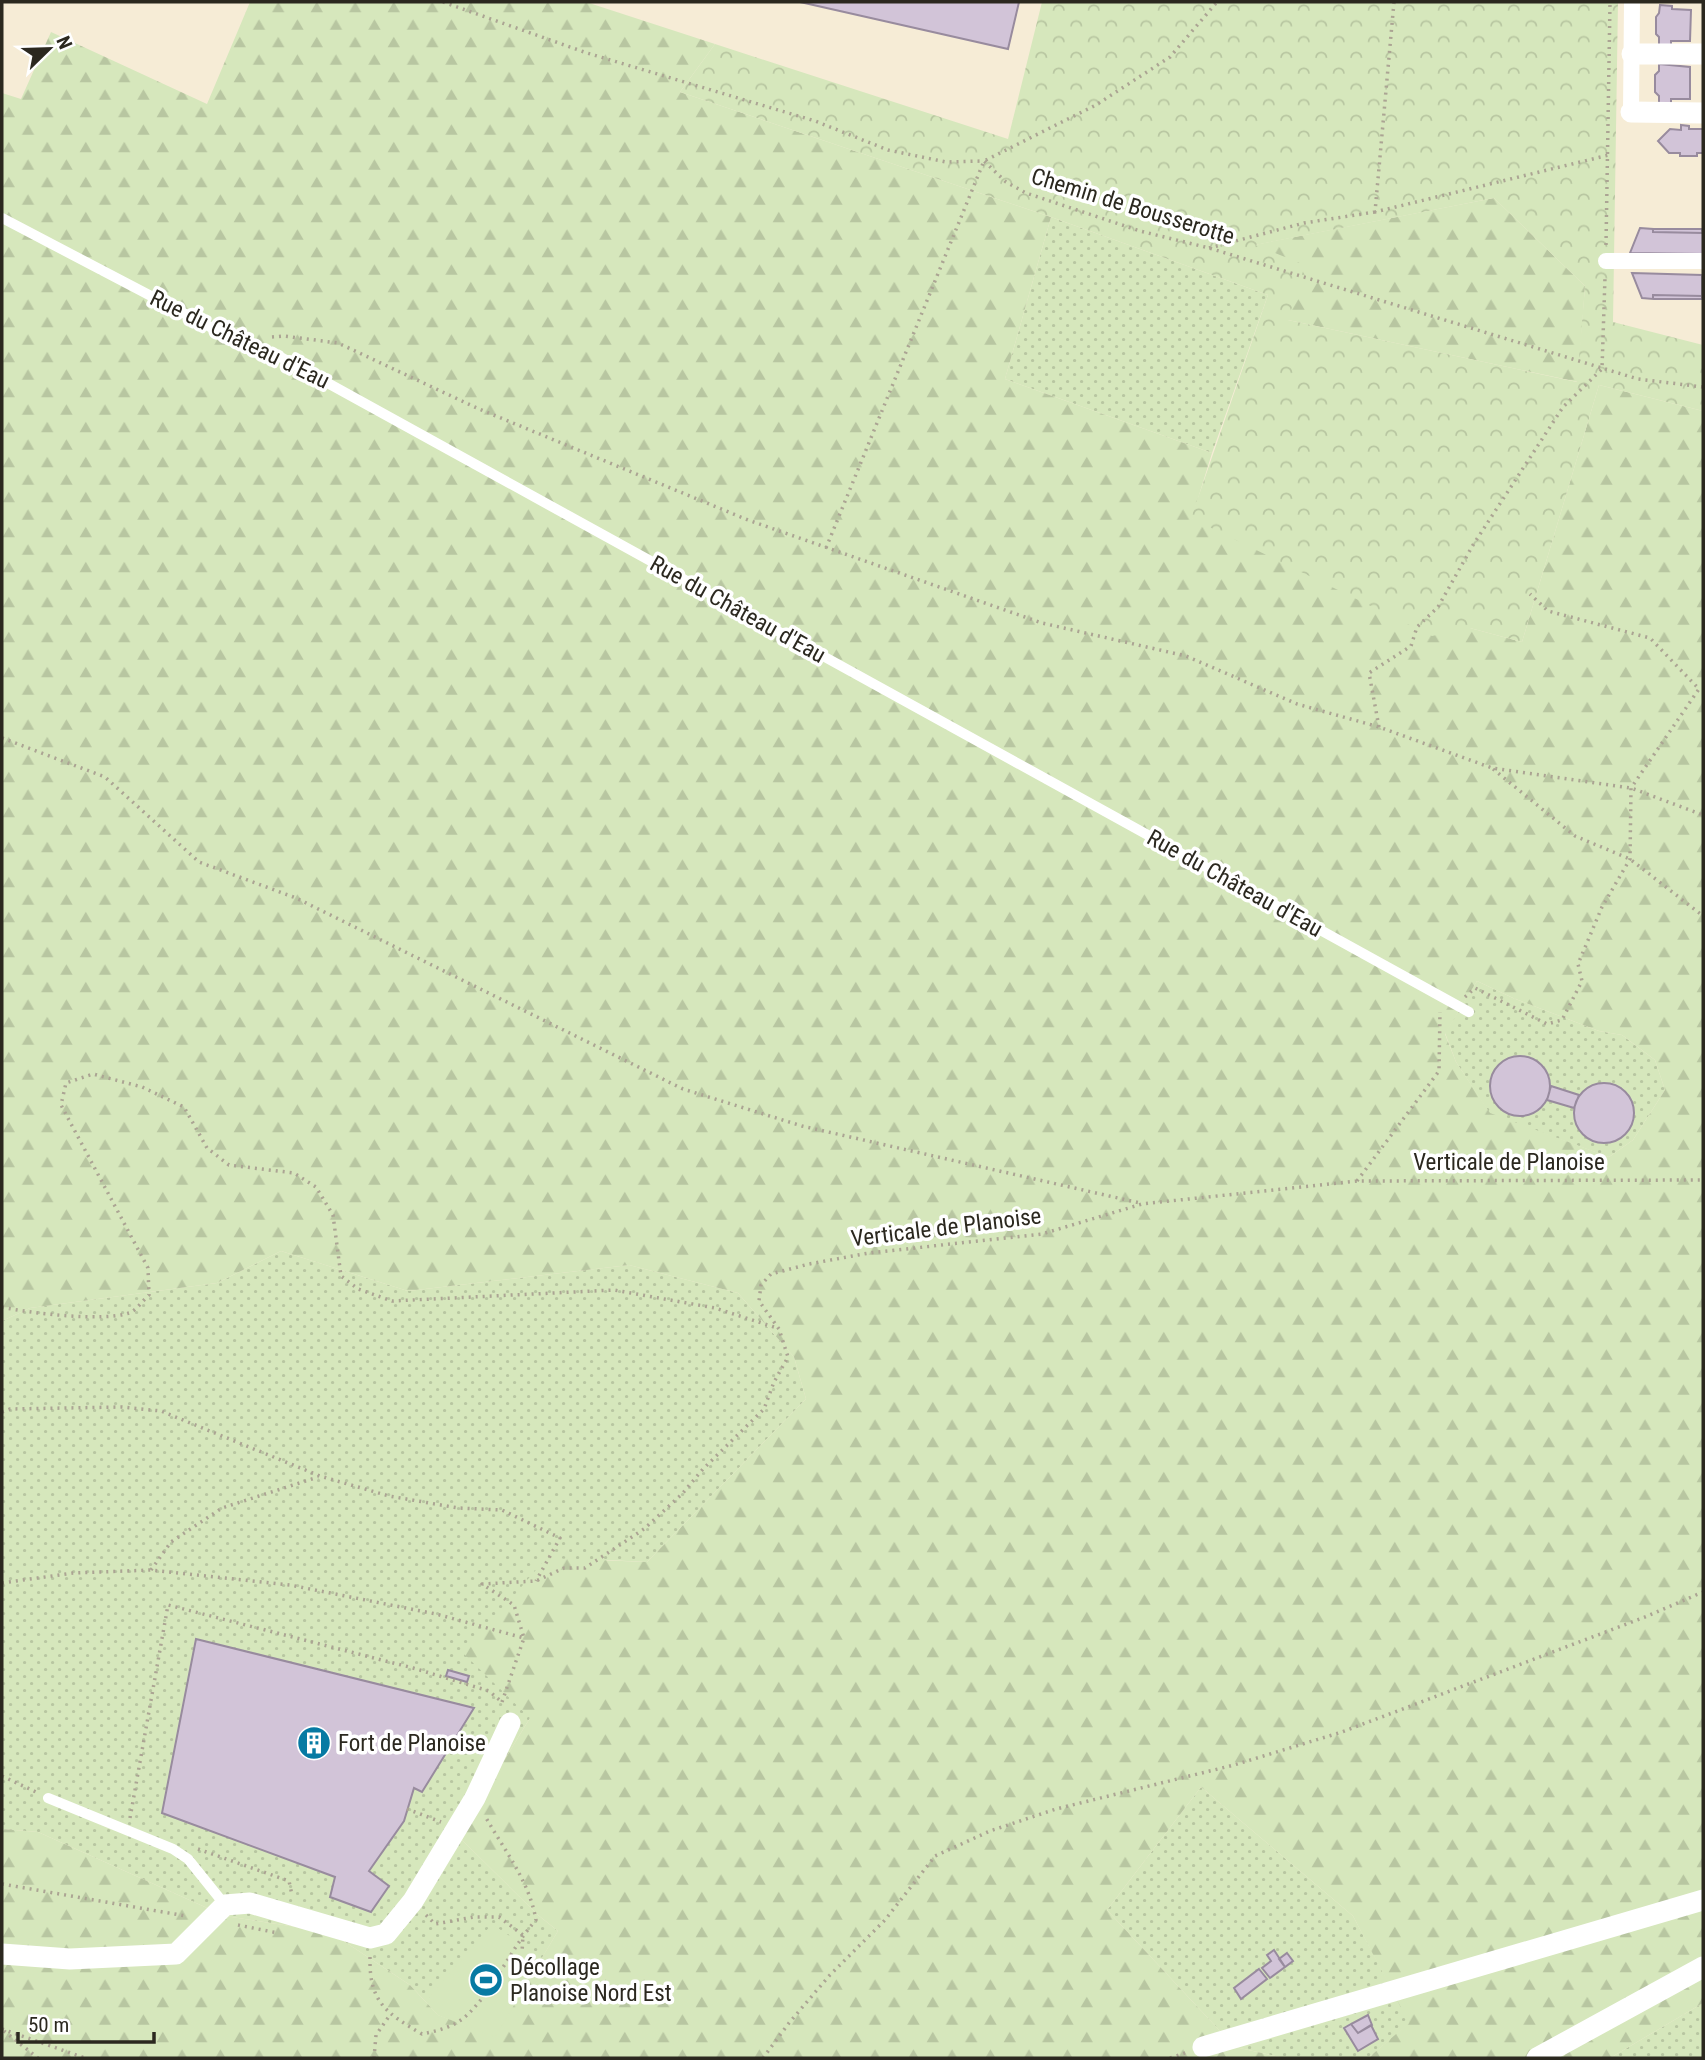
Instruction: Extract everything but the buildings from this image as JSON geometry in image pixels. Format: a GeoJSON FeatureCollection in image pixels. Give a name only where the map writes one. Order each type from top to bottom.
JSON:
{"type":"FeatureCollection","features":[{"type":"Feature","properties":{"kind":"street"},"geometry":{"type":"LineString","coordinates":[[1632,2],[1631,112],[1703,113]]}},
{"type":"Feature","properties":{"kind":"street"},"geometry":{"type":"LineString","coordinates":[[1632,54],[1703,54]]}},
{"type":"Feature","properties":{"kind":"street"},"geometry":{"type":"LineString","coordinates":[[1606,261],[1703,261]]}},
{"type":"Feature","properties":{"kind":"street"},"geometry":{"type":"LineString","coordinates":[[2,1954],[70,1959],[176,1954],[225,1905],[250,1903],[370,1938],[386,1934],[413,1901],[475,1798],[510,1723]]}},
{"type":"Feature","properties":{"kind":"street"},"geometry":{"type":"LineString","coordinates":[[1203,2047],[1703,1900]]}},
{"type":"Feature","properties":{"kind":"street"},"geometry":{"type":"LineString","coordinates":[[1537,2058],[1703,1967]]}},
{"type":"Feature","properties":{"kind":"lane","name":"Rue du Château d'Eau"},"geometry":{"type":"LineString","coordinates":[[2,218],[237,341],[275,354],[1469,1012]]}},
{"type":"Feature","properties":{"kind":"lane"},"geometry":{"type":"LineString","coordinates":[[48,1798],[173,1849],[188,1859],[225,1905]]}},
{"type":"Feature","properties":{"kind":"path"},"geometry":{"type":"LineString","coordinates":[[443,2],[587,53],[815,121],[888,150],[946,162],[985,161],[1097,105],[1170,57],[1217,2]]}},
{"type":"Feature","properties":{"kind":"path"},"geometry":{"type":"LineString","coordinates":[[1375,212],[1394,2]]}},
{"type":"Feature","properties":{"kind":"path"},"geometry":{"type":"LineString","coordinates":[[1379,727],[1368,673],[1412,646],[1417,627],[1438,607],[1473,545],[1563,407],[1602,369],[1609,155],[1610,2]]}},
{"type":"Feature","properties":{"kind":"path"},"geometry":{"type":"LineString","coordinates":[[1209,248],[1304,223],[1375,212],[1609,155]]}},
{"type":"Feature","properties":{"kind":"path"},"geometry":{"type":"LineString","coordinates":[[826,548],[985,161]]}},
{"type":"Feature","properties":{"kind":"path","name":"Chemin de Bousserotte"},"geometry":{"type":"LineString","coordinates":[[985,161],[1006,182],[1026,193],[1140,232],[1209,248],[1638,379],[1703,387]]}},
{"type":"Feature","properties":{"kind":"path"},"geometry":{"type":"LineString","coordinates":[[237,341],[284,335],[338,342],[479,409],[748,520],[826,548],[1042,622],[1186,656],[1297,704],[1379,727],[1492,768],[1631,788],[1703,815]]}},
{"type":"Feature","properties":{"kind":"path"},"geometry":{"type":"LineString","coordinates":[[1456,1005],[1475,988],[1547,1024],[1562,1020],[1582,981],[1578,964],[1602,907],[1630,859],[1631,788],[1699,689],[1650,638],[1548,611],[1530,594]]}},
{"type":"Feature","properties":{"kind":"path"},"geometry":{"type":"LineString","coordinates":[[2,738],[105,777],[199,862],[296,898],[683,1090],[802,1126],[1142,1204]]}},
{"type":"Feature","properties":{"kind":"path"},"geometry":{"type":"LineString","coordinates":[[1492,768],[1574,836],[1630,859],[1703,916]]}},
{"type":"Feature","properties":{"kind":"path"},"geometry":{"type":"LineString","coordinates":[[1357,1181],[1439,1071],[1441,996]]}},
{"type":"Feature","properties":{"kind":"path"},"geometry":{"type":"LineString","coordinates":[[2,1307],[25,1313],[103,1316],[131,1313],[149,1295],[148,1268],[61,1105],[66,1083],[93,1074],[142,1087],[184,1107],[207,1148],[229,1165],[294,1173],[316,1187],[333,1215],[341,1276],[358,1289],[392,1301],[614,1290],[715,1308],[779,1329]]}},
{"type":"Feature","properties":{"kind":"path","name":"Verticale de Planoise"},"geometry":{"type":"LineString","coordinates":[[536,1581],[564,1567],[585,1567],[644,1529],[682,1494],[703,1469],[764,1409],[774,1382],[788,1357],[779,1329],[759,1301],[761,1285],[771,1274],[869,1253],[1042,1234],[1142,1204],[1357,1181],[1703,1180]]}},
{"type":"Feature","properties":{"kind":"path"},"geometry":{"type":"LineString","coordinates":[[2,1412],[10,1409],[122,1407],[161,1411],[320,1476],[390,1496],[458,1508],[502,1510],[560,1538],[536,1581],[482,1584],[514,1605],[524,1638],[502,1702],[489,1691],[413,1668],[168,1605],[129,1821]]}},
{"type":"Feature","properties":{"kind":"path"},"geometry":{"type":"LineString","coordinates":[[151,1570],[171,1542],[222,1508],[320,1476]]}},
{"type":"Feature","properties":{"kind":"path"},"geometry":{"type":"LineString","coordinates":[[2,1583],[73,1573],[151,1570],[290,1585],[436,1614],[524,1638]]}},
{"type":"Feature","properties":{"kind":"path"},"geometry":{"type":"LineString","coordinates":[[764,2058],[789,2023],[829,1976],[884,1920],[935,1856],[990,1831],[1056,1809],[1234,1765],[1342,1732],[1645,1618],[1703,1592]]}},
{"type":"Feature","properties":{"kind":"path"},"geometry":{"type":"LineString","coordinates":[[2,1776],[48,1798]]}},
{"type":"Feature","properties":{"kind":"path"},"geometry":{"type":"LineString","coordinates":[[370,1938],[370,1969],[375,1995],[390,2015],[422,2034],[441,2030],[465,2017],[489,1988],[523,1935],[536,1920],[533,1901],[523,1878],[475,1798]]}},
{"type":"Feature","properties":{"kind":"path"},"geometry":{"type":"LineString","coordinates":[[407,1809],[443,1822],[455,1831]]}},
{"type":"Feature","properties":{"kind":"path"},"geometry":{"type":"LineString","coordinates":[[194,1847],[289,1881],[293,1915]]}},
{"type":"Feature","properties":{"kind":"path"},"geometry":{"type":"LineString","coordinates":[[413,1901],[435,1924],[474,1917],[499,1917],[523,1935]]}},
{"type":"Feature","properties":{"kind":"path"},"geometry":{"type":"LineString","coordinates":[[522,1953],[523,1935]]}},
{"type":"Feature","properties":{"kind":"path"},"geometry":{"type":"LineString","coordinates":[[374,2058],[376,2035],[390,2015]]}},
{"type":"Feature","properties":{"kind":"path"},"geometry":{"type":"LineString","coordinates":[[2,2030],[38,2058]]}},
{"type":"Feature","properties":{"kind":"path"},"geometry":{"type":"LineString","coordinates":[[2,2030],[85,2058]]}},
{"type":"Feature","properties":{"kind":"green space"},"geometry":{"type":"Polygon","coordinates":[[[250,2],[586,2],[715,44],[680,92],[1051,217],[1005,379],[1212,453],[1192,518],[1470,628],[1522,642],[1599,385],[1703,411],[1703,2003],[1610,2058],[1368,2058],[1409,2023],[1353,1916],[1201,1787],[1107,1910],[1235,2047],[1284,2058],[2,2058],[2,1829],[38,1832],[225,1916],[330,1932],[410,1985],[438,2015],[495,2036],[558,1931],[538,1915],[458,1836],[530,1718],[464,1654],[546,1558],[647,1562],[806,1399],[794,1357],[738,1293],[629,1265],[408,1291],[281,1251],[217,1283],[30,1308],[2,1321],[2,93],[21,99],[51,32],[207,104],[250,2]],[[1477,981],[1445,1034],[1456,1062],[1490,1113],[1609,1157],[1633,1140],[1665,1090],[1655,1060],[1622,1035],[1599,1031],[1477,981]]]}},
{"type":"Feature","properties":{"kind":"green space"},"geometry":{"type":"Polygon","coordinates":[[[1042,2],[1618,2],[1613,322],[1703,345],[1703,411],[1599,385],[1522,642],[1470,628],[1432,636],[1191,518],[1268,295],[1051,217],[680,92],[715,44],[1008,139],[1042,2]],[[1494,198],[1255,245],[1305,265],[1288,320],[1577,382],[1585,286],[1494,198]]]}},
{"type":"Feature","properties":{"kind":"green space"},"geometry":{"type":"Polygon","coordinates":[[[1494,198],[1585,286],[1578,382],[1288,320],[1254,245],[1494,198]]]}},
{"type":"Feature","properties":{"kind":"green space"},"geometry":{"type":"Polygon","coordinates":[[[1051,217],[1268,295],[1212,453],[1005,379],[1051,217]]]}},
{"type":"Feature","properties":{"kind":"green space"},"geometry":{"type":"Polygon","coordinates":[[[1477,981],[1599,1031],[1622,1035],[1655,1060],[1665,1090],[1633,1140],[1609,1157],[1490,1114],[1456,1062],[1445,1033],[1477,981]]]}},
{"type":"Feature","properties":{"kind":"green space"},"geometry":{"type":"Polygon","coordinates":[[[281,1251],[408,1291],[629,1265],[738,1293],[794,1357],[806,1399],[647,1562],[607,1560],[530,1718],[458,1836],[538,1915],[558,1931],[495,2037],[438,2015],[410,1985],[330,1932],[225,1916],[38,1832],[2,1829],[2,1321],[30,1308],[217,1283],[281,1251]]]}},
{"type":"Feature","properties":{"kind":"green space"},"geometry":{"type":"Polygon","coordinates":[[[1201,1787],[1353,1916],[1410,2023],[1368,2058],[1284,2058],[1235,2047],[1107,1910],[1201,1787]]]}},
{"type":"Feature","properties":{"kind":"green space","name":"Décollage Planoise Nord Est"},"geometry":{"type":"Polygon","coordinates":[[[492,1924],[542,1958],[495,2037],[438,2015],[426,2001],[492,1924]]]}},
{"type":"Feature","properties":{"kind":"green space"},"geometry":{"type":"Polygon","coordinates":[[[1703,2003],[1703,2058],[1610,2058],[1703,2003]]]}},
{"type":"Feature","properties":{"kind":"place","name":"Fort de Planoise"},"geometry":{"type":"Point","coordinates":[314,1743]}},
{"type":"Feature","properties":{"kind":"place","name":"Décollage Planoise Nord Est"},"geometry":{"type":"Point","coordinates":[486,1980]}}]}
